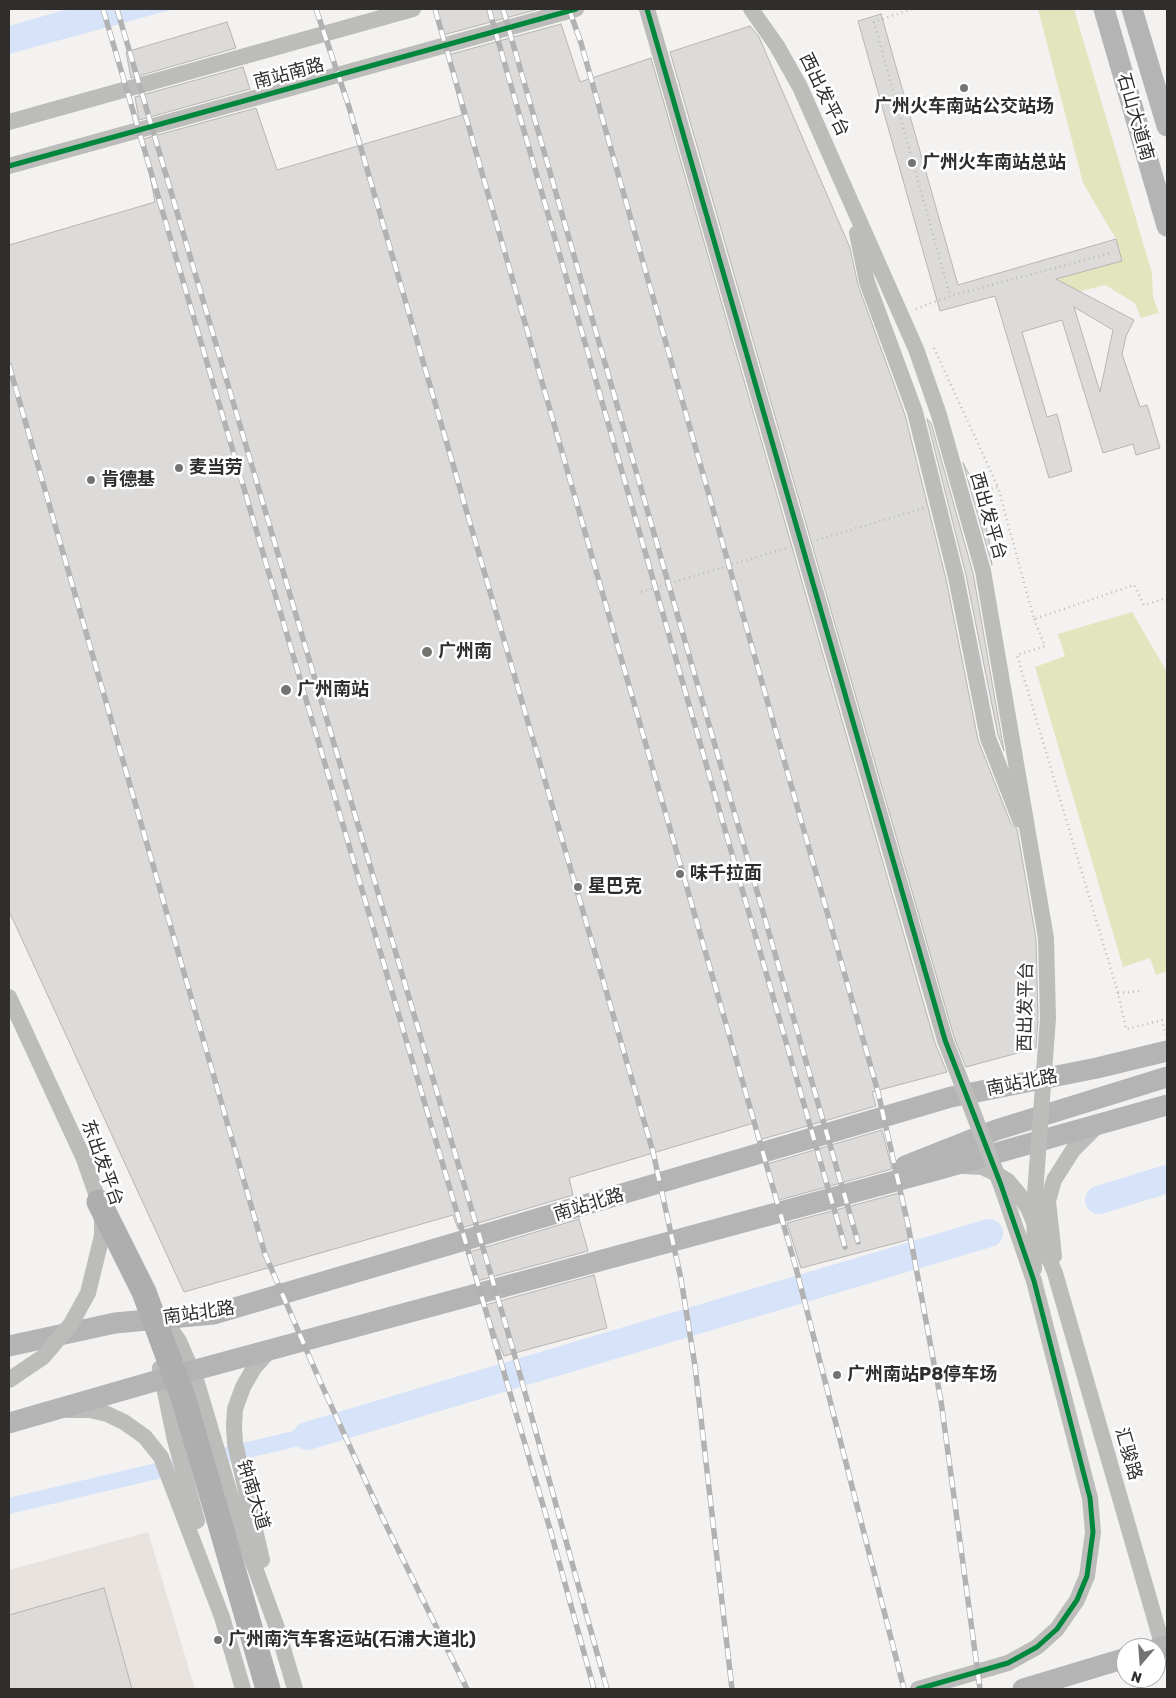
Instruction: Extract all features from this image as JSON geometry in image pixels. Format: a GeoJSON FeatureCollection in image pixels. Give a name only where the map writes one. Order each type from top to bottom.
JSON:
{"type":"FeatureCollection","features":[{"type":"Feature","properties":{"kind":"highway"},"geometry":{"type":"LineString","coordinates":[[99,1202],[144,1292],[184,1400],[268,1689]]}},
{"type":"Feature","properties":{"kind":"main road","name":"石山大道南"},"geometry":{"type":"LineString","coordinates":[[1104,9],[1167,226]]}},
{"type":"Feature","properties":{"kind":"main road","name":"石山大道南"},"geometry":{"type":"LineString","coordinates":[[1132,9],[1167,126]]}},
{"type":"Feature","properties":{"kind":"main road","name":"南站北路"},"geometry":{"type":"LineString","coordinates":[[9,1346],[116,1323],[214,1314],[275,1298],[951,1097],[1098,1068],[1167,1051]]}},
{"type":"Feature","properties":{"kind":"main road"},"geometry":{"type":"LineString","coordinates":[[808,1205],[996,1130],[1167,1077]]}},
{"type":"Feature","properties":{"kind":"main road"},"geometry":{"type":"LineString","coordinates":[[9,1423],[162,1378],[808,1205],[1167,1105]]}},
{"type":"Feature","properties":{"kind":"main road"},"geometry":{"type":"LineString","coordinates":[[1023,1689],[1116,1661]]}},
{"type":"Feature","properties":{"kind":"street","name":"南站南路"},"geometry":{"type":"LineString","coordinates":[[9,122],[413,9]]}},
{"type":"Feature","properties":{"kind":"street","name":"南站南路"},"geometry":{"type":"LineString","coordinates":[[9,166],[576,9]]}},
{"type":"Feature","properties":{"kind":"street"},"geometry":{"type":"LineString","coordinates":[[646,9],[945,1040],[1001,1185],[1034,1281],[1090,1498],[1093,1532],[1086,1576],[1077,1600],[1057,1630],[1037,1647],[1008,1663],[918,1689]]}},
{"type":"Feature","properties":{"kind":"street","name":"西出发平台"},"geometry":{"type":"LineString","coordinates":[[751,9],[777,46],[800,87],[916,349],[939,415],[983,571],[1046,938],[1048,1018],[1035,1194],[1034,1281]]}},
{"type":"Feature","properties":{"kind":"street","name":"西出发平台"},"geometry":{"type":"LineString","coordinates":[[851,204],[867,282],[915,412],[956,577],[988,738],[1033,854]]}},
{"type":"Feature","properties":{"kind":"street","name":"东出发平台"},"geometry":{"type":"LineString","coordinates":[[9,997],[84,1159],[99,1202],[102,1236],[88,1292],[71,1324],[43,1357],[9,1380]]}},
{"type":"Feature","properties":{"kind":"street"},"geometry":{"type":"LineString","coordinates":[[1055,1273],[1048,1200],[1054,1180],[1074,1150],[1098,1125]]}},
{"type":"Feature","properties":{"kind":"street"},"geometry":{"type":"LineString","coordinates":[[936,1170],[969,1165],[982,1167],[1008,1181],[1028,1208],[1055,1273]]}},
{"type":"Feature","properties":{"kind":"street","name":"汇骏路"},"geometry":{"type":"LineString","coordinates":[[1055,1273],[1159,1638]]}},
{"type":"Feature","properties":{"kind":"street"},"geometry":{"type":"LineString","coordinates":[[163,1318],[159,1361],[175,1440],[184,1498],[243,1689]]}},
{"type":"Feature","properties":{"kind":"street","name":"钟南大道"},"geometry":{"type":"LineString","coordinates":[[163,1318],[180,1341],[193,1371],[211,1429],[238,1491],[239,1524],[277,1628],[295,1689]]}},
{"type":"Feature","properties":{"kind":"street"},"geometry":{"type":"LineString","coordinates":[[270,1350],[254,1368],[243,1387],[235,1409],[235,1442],[238,1491],[277,1628]]}},
{"type":"Feature","properties":{"kind":"street"},"geometry":{"type":"LineString","coordinates":[[49,1410],[90,1410],[107,1414],[124,1422],[145,1437],[161,1458],[184,1498],[200,1533],[222,1617]]}},
{"type":"Feature","properties":{"kind":"street"},"geometry":{"type":"LineString","coordinates":[[200,1533],[239,1524]]}},
{"type":"Feature","properties":{"kind":"path"},"geometry":{"type":"LineString","coordinates":[[912,9],[874,22],[950,296]]}},
{"type":"Feature","properties":{"kind":"path"},"geometry":{"type":"LineString","coordinates":[[919,316],[915,307],[1111,253]]}},
{"type":"Feature","properties":{"kind":"path"},"geometry":{"type":"LineString","coordinates":[[932,343],[998,487],[1034,619],[1045,646],[1018,655],[1118,993],[1126,1029],[1162,1020],[1167,1041]]}},
{"type":"Feature","properties":{"kind":"path"},"geometry":{"type":"LineString","coordinates":[[980,492],[998,487]]}},
{"type":"Feature","properties":{"kind":"path"},"geometry":{"type":"LineString","coordinates":[[1034,619],[1134,585],[1144,605],[1167,598]]}},
{"type":"Feature","properties":{"kind":"path"},"geometry":{"type":"LineString","coordinates":[[1118,993],[1140,991]]}},
{"type":"Feature","properties":{"kind":"shaded area"},"geometry":{"type":"Polygon","coordinates":[[[148,1532],[195,1689],[9,1689],[9,1570],[148,1532]]]}},
{"type":"Feature","properties":{"kind":"green space"},"geometry":{"type":"Polygon","coordinates":[[[1038,9],[1074,9],[1152,273],[1153,297],[1159,313],[1141,318],[1135,303],[1105,285],[1035,303],[1030,286],[1121,259],[1116,239],[1083,183],[1038,9]]]}},
{"type":"Feature","properties":{"kind":"green space"},"geometry":{"type":"Polygon","coordinates":[[[1132,612],[1167,672],[1167,971],[1156,975],[1150,958],[1123,967],[1035,667],[1065,656],[1058,634],[1132,612]]]}},
{"type":"Feature","properties":{"kind":"water"},"geometry":{"type":"Polygon","coordinates":[[[68,9],[174,9],[9,54],[9,26],[68,9]]]}},
{"type":"Feature","properties":{"kind":"building"},"geometry":{"type":"Polygon","coordinates":[[[437,9],[539,9],[443,35],[437,9]]]}},
{"type":"Feature","properties":{"kind":"building"},"geometry":{"type":"Polygon","coordinates":[[[881,14],[958,285],[1116,239],[1122,261],[1056,279],[1134,320],[1126,336],[1122,354],[1140,407],[1147,405],[1160,448],[1136,455],[1133,444],[1103,453],[1062,320],[1022,332],[1047,417],[1057,414],[1072,471],[1049,478],[995,296],[940,311],[858,21],[881,14]],[[1074,307],[1100,392],[1113,330],[1074,307]]]}},
{"type":"Feature","properties":{"kind":"building"},"geometry":{"type":"Polygon","coordinates":[[[227,22],[236,48],[131,78],[126,52],[227,22]]]}},
{"type":"Feature","properties":{"kind":"building","name":"广州南站"},"geometry":{"type":"Polygon","coordinates":[[[561,24],[580,82],[651,58],[935,1043],[947,1072],[872,1092],[876,1106],[759,1140],[754,1123],[569,1178],[573,1195],[458,1229],[453,1215],[184,1292],[9,911],[9,245],[155,202],[143,139],[256,108],[277,170],[462,115],[448,55],[561,24]]]}},
{"type":"Feature","properties":{"kind":"building"},"geometry":{"type":"Polygon","coordinates":[[[750,26],[759,37],[850,248],[858,285],[905,415],[946,579],[978,740],[1011,824],[1017,829],[1036,939],[1038,1018],[1036,1048],[966,1067],[954,1037],[670,52],[750,26]]]}},
{"type":"Feature","properties":{"kind":"building"},"geometry":{"type":"Polygon","coordinates":[[[243,67],[250,89],[139,120],[135,97],[243,67]]]}},
{"type":"Feature","properties":{"kind":"building"},"geometry":{"type":"Polygon","coordinates":[[[927,419],[931,423],[973,573],[1004,751],[998,735],[966,575],[927,419]]]}},
{"type":"Feature","properties":{"kind":"building"},"geometry":{"type":"Polygon","coordinates":[[[963,463],[979,492],[992,565],[963,463]]]}},
{"type":"Feature","properties":{"kind":"building"},"geometry":{"type":"Polygon","coordinates":[[[882,1130],[892,1169],[779,1200],[767,1164],[882,1130]]]}},
{"type":"Feature","properties":{"kind":"building"},"geometry":{"type":"Polygon","coordinates":[[[899,1193],[911,1239],[801,1268],[787,1223],[899,1193]]]}},
{"type":"Feature","properties":{"kind":"building"},"geometry":{"type":"Polygon","coordinates":[[[579,1219],[588,1251],[477,1281],[466,1253],[579,1219]]]}},
{"type":"Feature","properties":{"kind":"building"},"geometry":{"type":"Polygon","coordinates":[[[594,1275],[607,1328],[504,1356],[485,1305],[594,1275]]]}},
{"type":"Feature","properties":{"kind":"building"},"geometry":{"type":"Polygon","coordinates":[[[104,1588],[132,1689],[9,1689],[9,1615],[104,1588]]]}},
{"type":"Feature","properties":{"kind":"waterway"},"geometry":{"type":"LineString","coordinates":[[1099,1200],[1167,1179]]}},
{"type":"Feature","properties":{"kind":"waterway"},"geometry":{"type":"LineString","coordinates":[[307,1436],[989,1233]]}},
{"type":"Feature","properties":{"kind":"waterway"},"geometry":{"type":"LineString","coordinates":[[205,1460],[307,1436]]}},
{"type":"Feature","properties":{"kind":"waterway"},"geometry":{"type":"LineString","coordinates":[[9,1506],[178,1466]]}},
{"type":"Feature","properties":{"kind":"railway"},"geometry":{"type":"LineString","coordinates":[[103,9],[550,1529],[594,1689]]}},
{"type":"Feature","properties":{"kind":"railway"},"geometry":{"type":"LineString","coordinates":[[117,9],[514,1353],[607,1689]]}},
{"type":"Feature","properties":{"kind":"railway"},"geometry":{"type":"LineString","coordinates":[[316,9],[349,107],[653,1152],[681,1279],[695,1366],[732,1689]]}},
{"type":"Feature","properties":{"kind":"railway"},"geometry":{"type":"LineString","coordinates":[[435,9],[796,1268],[904,1689]]}},
{"type":"Feature","properties":{"kind":"railway"},"geometry":{"type":"LineString","coordinates":[[489,9],[845,1247]]}},
{"type":"Feature","properties":{"kind":"railway"},"geometry":{"type":"LineString","coordinates":[[503,9],[858,1242]]}},
{"type":"Feature","properties":{"kind":"railway"},"geometry":{"type":"LineString","coordinates":[[569,9],[581,43],[878,1092],[908,1225],[941,1401],[980,1689]]}},
{"type":"Feature","properties":{"kind":"railway"},"geometry":{"type":"LineString","coordinates":[[9,365],[265,1254],[319,1379],[383,1519],[467,1689]]}},
{"type":"Feature","properties":{"kind":"cycle path"},"geometry":{"type":"LineString","coordinates":[[9,166],[576,9]]}},
{"type":"Feature","properties":{"kind":"cycle path"},"geometry":{"type":"LineString","coordinates":[[647,9],[945,1040],[1001,1185],[1034,1281],[1090,1498],[1093,1532],[1087,1576],[1077,1600],[1057,1629],[1037,1647],[1008,1663],[918,1689]]}},
{"type":"Feature","properties":{"kind":"place","name":"广州火车南站公交站场"},"geometry":{"type":"Point","coordinates":[964,88]}},
{"type":"Feature","properties":{"kind":"place","name":"广州火车南站总站"},"geometry":{"type":"Point","coordinates":[912,163]}},
{"type":"Feature","properties":{"kind":"place","name":"麦当劳"},"geometry":{"type":"Point","coordinates":[179,468]}},
{"type":"Feature","properties":{"kind":"place","name":"肯德基"},"geometry":{"type":"Point","coordinates":[91,480]}},
{"type":"Feature","properties":{"kind":"place","name":"广州南"},"geometry":{"type":"Point","coordinates":[427,652]}},
{"type":"Feature","properties":{"kind":"place","name":"广州南站"},"geometry":{"type":"Point","coordinates":[286,690]}},
{"type":"Feature","properties":{"kind":"place","name":"味千拉面"},"geometry":{"type":"Point","coordinates":[680,874]}},
{"type":"Feature","properties":{"kind":"place","name":"星巴克"},"geometry":{"type":"Point","coordinates":[578,887]}},
{"type":"Feature","properties":{"kind":"place","name":"广州南站P8停车场"},"geometry":{"type":"Point","coordinates":[837,1375]}},
{"type":"Feature","properties":{"kind":"place","name":"广州南汽车客运站(石浦大道北)"},"geometry":{"type":"Point","coordinates":[218,1640]}}]}
